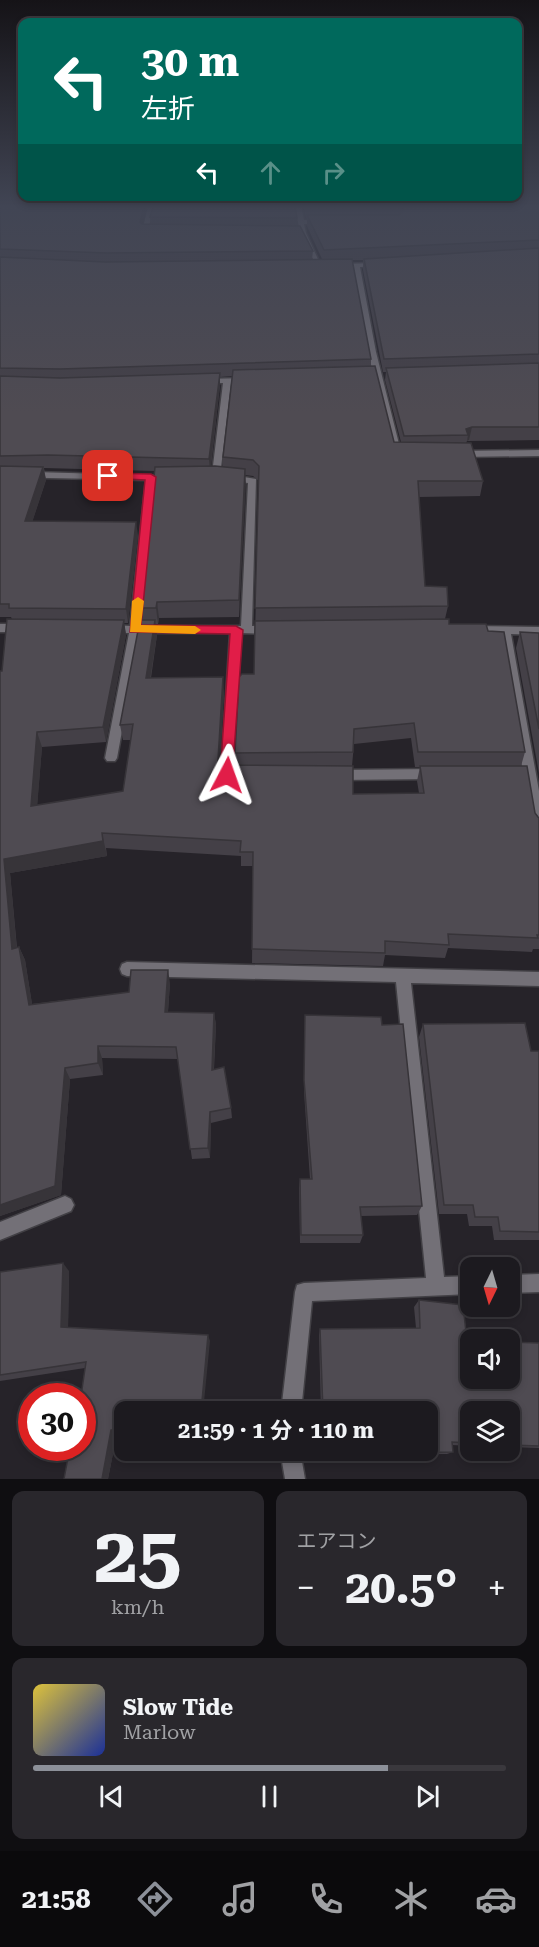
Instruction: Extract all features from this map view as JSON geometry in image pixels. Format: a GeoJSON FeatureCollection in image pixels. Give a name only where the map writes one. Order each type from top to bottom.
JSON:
{"type":"FeatureCollection","features":[{"type":"Feature","properties":{"kind":"street"},"geometry":{"type":"LineString","coordinates":[[358,275],[378,376],[398,454],[409,454]]}},
{"type":"Feature","properties":{"kind":"street"},"geometry":{"type":"LineString","coordinates":[[366,377],[390,376]]}},
{"type":"Feature","properties":{"kind":"street"},"geometry":{"type":"LineString","coordinates":[[192,381],[262,379]]}},
{"type":"Feature","properties":{"kind":"street"},"geometry":{"type":"LineString","coordinates":[[216,476],[227,380]]}},
{"type":"Feature","properties":{"kind":"street"},"geometry":{"type":"LineString","coordinates":[[445,454],[539,453]]}},
{"type":"Feature","properties":{"kind":"street"},"geometry":{"type":"LineString","coordinates":[[0,474],[182,478]]}},
{"type":"Feature","properties":{"kind":"street"},"geometry":{"type":"LineString","coordinates":[[202,478],[216,476],[253,481],[227,775],[250,775]]}},
{"type":"Feature","properties":{"kind":"street"},"geometry":{"type":"LineString","coordinates":[[111,758],[135,629],[151,477]]}},
{"type":"Feature","properties":{"kind":"street"},"geometry":{"type":"LineString","coordinates":[[0,628],[39,628]]}},
{"type":"Feature","properties":{"kind":"street"},"geometry":{"type":"LineString","coordinates":[[99,629],[281,630]]}},
{"type":"Feature","properties":{"kind":"street"},"geometry":{"type":"LineString","coordinates":[[458,629],[505,632],[539,631]]}},
{"type":"Feature","properties":{"kind":"street"},"geometry":{"type":"LineString","coordinates":[[505,632],[525,774],[539,827]]}},
{"type":"Feature","properties":{"kind":"street"},"geometry":{"type":"LineString","coordinates":[[320,775],[449,774]]}},
{"type":"Feature","properties":{"kind":"street"},"geometry":{"type":"LineString","coordinates":[[127,969],[539,980]]}},
{"type":"Feature","properties":{"kind":"street"},"geometry":{"type":"LineString","coordinates":[[403,977],[436,1287]]}},
{"type":"Feature","properties":{"kind":"street"},"geometry":{"type":"LineString","coordinates":[[0,1231],[65,1205]]}},
{"type":"Feature","properties":{"kind":"street"},"geometry":{"type":"LineString","coordinates":[[520,1283],[539,1282]]}},
{"type":"Feature","properties":{"kind":"street"},"geometry":{"type":"LineString","coordinates":[[292,1401],[304,1292],[460,1286]]}},
{"type":"Feature","properties":{"kind":"street"},"geometry":{"type":"LineString","coordinates":[[292,1461],[295,1479]]}},
{"type":"Feature","properties":{"kind":"building"},"geometry":{"type":"Polygon","coordinates":[[[0,275],[355,275],[371,359],[60,369],[0,368],[0,275]]]}},
{"type":"Feature","properties":{"kind":"building"},"geometry":{"type":"Polygon","coordinates":[[[367,275],[539,275],[539,354],[384,359],[367,275]]]}},
{"type":"Feature","properties":{"kind":"building"},"geometry":{"type":"Polygon","coordinates":[[[539,363],[539,427],[472,427],[466,429],[468,435],[404,436],[386,368],[539,363]]]}},
{"type":"Feature","properties":{"kind":"building"},"geometry":{"type":"Polygon","coordinates":[[[375,366],[394,442],[471,443],[483,481],[418,481],[425,586],[447,587],[448,606],[255,608],[259,466],[253,460],[223,457],[233,370],[375,366]]]}},
{"type":"Feature","properties":{"kind":"building"},"geometry":{"type":"Polygon","coordinates":[[[220,373],[209,459],[0,456],[0,376],[60,378],[220,373]]]}},
{"type":"Feature","properties":{"kind":"building"},"geometry":{"type":"Polygon","coordinates":[[[0,466],[43,467],[25,521],[136,522],[126,609],[9,608],[9,604],[0,604],[0,466]]]}},
{"type":"Feature","properties":{"kind":"building"},"geometry":{"type":"Polygon","coordinates":[[[215,466],[245,469],[239,600],[157,602],[156,608],[141,608],[155,467],[215,466]]]}},
{"type":"Feature","properties":{"kind":"building"},"geometry":{"type":"Polygon","coordinates":[[[7,619],[124,620],[103,727],[37,732],[31,806],[123,791],[133,724],[120,725],[140,620],[155,620],[146,678],[223,677],[218,760],[222,765],[353,766],[353,794],[424,793],[420,766],[527,766],[535,813],[539,818],[538,938],[448,934],[449,945],[385,941],[385,953],[252,949],[253,852],[240,852],[241,841],[102,833],[103,841],[4,859],[12,949],[19,947],[29,1005],[129,992],[131,970],[168,970],[165,1012],[214,1013],[212,1070],[224,1067],[231,1108],[210,1112],[208,1148],[190,1149],[176,1047],[98,1046],[98,1063],[65,1068],[55,1186],[0,1205],[0,671],[2,671],[7,619]]]}},
{"type":"Feature","properties":{"kind":"building"},"geometry":{"type":"Polygon","coordinates":[[[449,619],[449,624],[486,624],[488,631],[504,632],[525,752],[418,752],[414,723],[354,729],[353,752],[235,753],[239,677],[242,674],[254,674],[255,621],[449,619]]]}},
{"type":"Feature","properties":{"kind":"building"},"geometry":{"type":"Polygon","coordinates":[[[520,632],[539,633],[539,729],[520,632]]]}},
{"type":"Feature","properties":{"kind":"building"},"geometry":{"type":"Polygon","coordinates":[[[305,1015],[381,1017],[382,1025],[403,1024],[422,1206],[360,1207],[363,1235],[301,1235],[300,1179],[312,1179],[304,1080],[305,1015]]]}},
{"type":"Feature","properties":{"kind":"building"},"geometry":{"type":"Polygon","coordinates":[[[525,1023],[531,1051],[539,1051],[539,1232],[500,1231],[498,1217],[475,1217],[473,1205],[444,1205],[423,1024],[525,1023]]]}},
{"type":"Feature","properties":{"kind":"building"},"geometry":{"type":"Polygon","coordinates":[[[63,1263],[61,1327],[208,1335],[202,1401],[114,1401],[114,1430],[111,1430],[102,1479],[64,1479],[67,1461],[96,1461],[96,1383],[83,1383],[86,1362],[0,1375],[0,1272],[63,1263]]]}},
{"type":"Feature","properties":{"kind":"building"},"geometry":{"type":"Polygon","coordinates":[[[419,1300],[460,1305],[460,1317],[464,1317],[466,1329],[460,1329],[460,1389],[520,1389],[520,1342],[539,1343],[539,1446],[520,1445],[520,1401],[460,1401],[460,1442],[452,1442],[453,1452],[438,1452],[438,1401],[323,1401],[320,1329],[420,1328],[419,1300]]]}},
{"type":"Feature","properties":{"kind":"slow traffic"},"geometry":{"type":"LineString","coordinates":[[138,601],[135,629],[195,630]]}},
{"type":"Feature","properties":{"kind":"route"},"geometry":{"type":"LineString","coordinates":[[108,476],[151,477],[135,629],[236,630],[227,775]]}}]}
